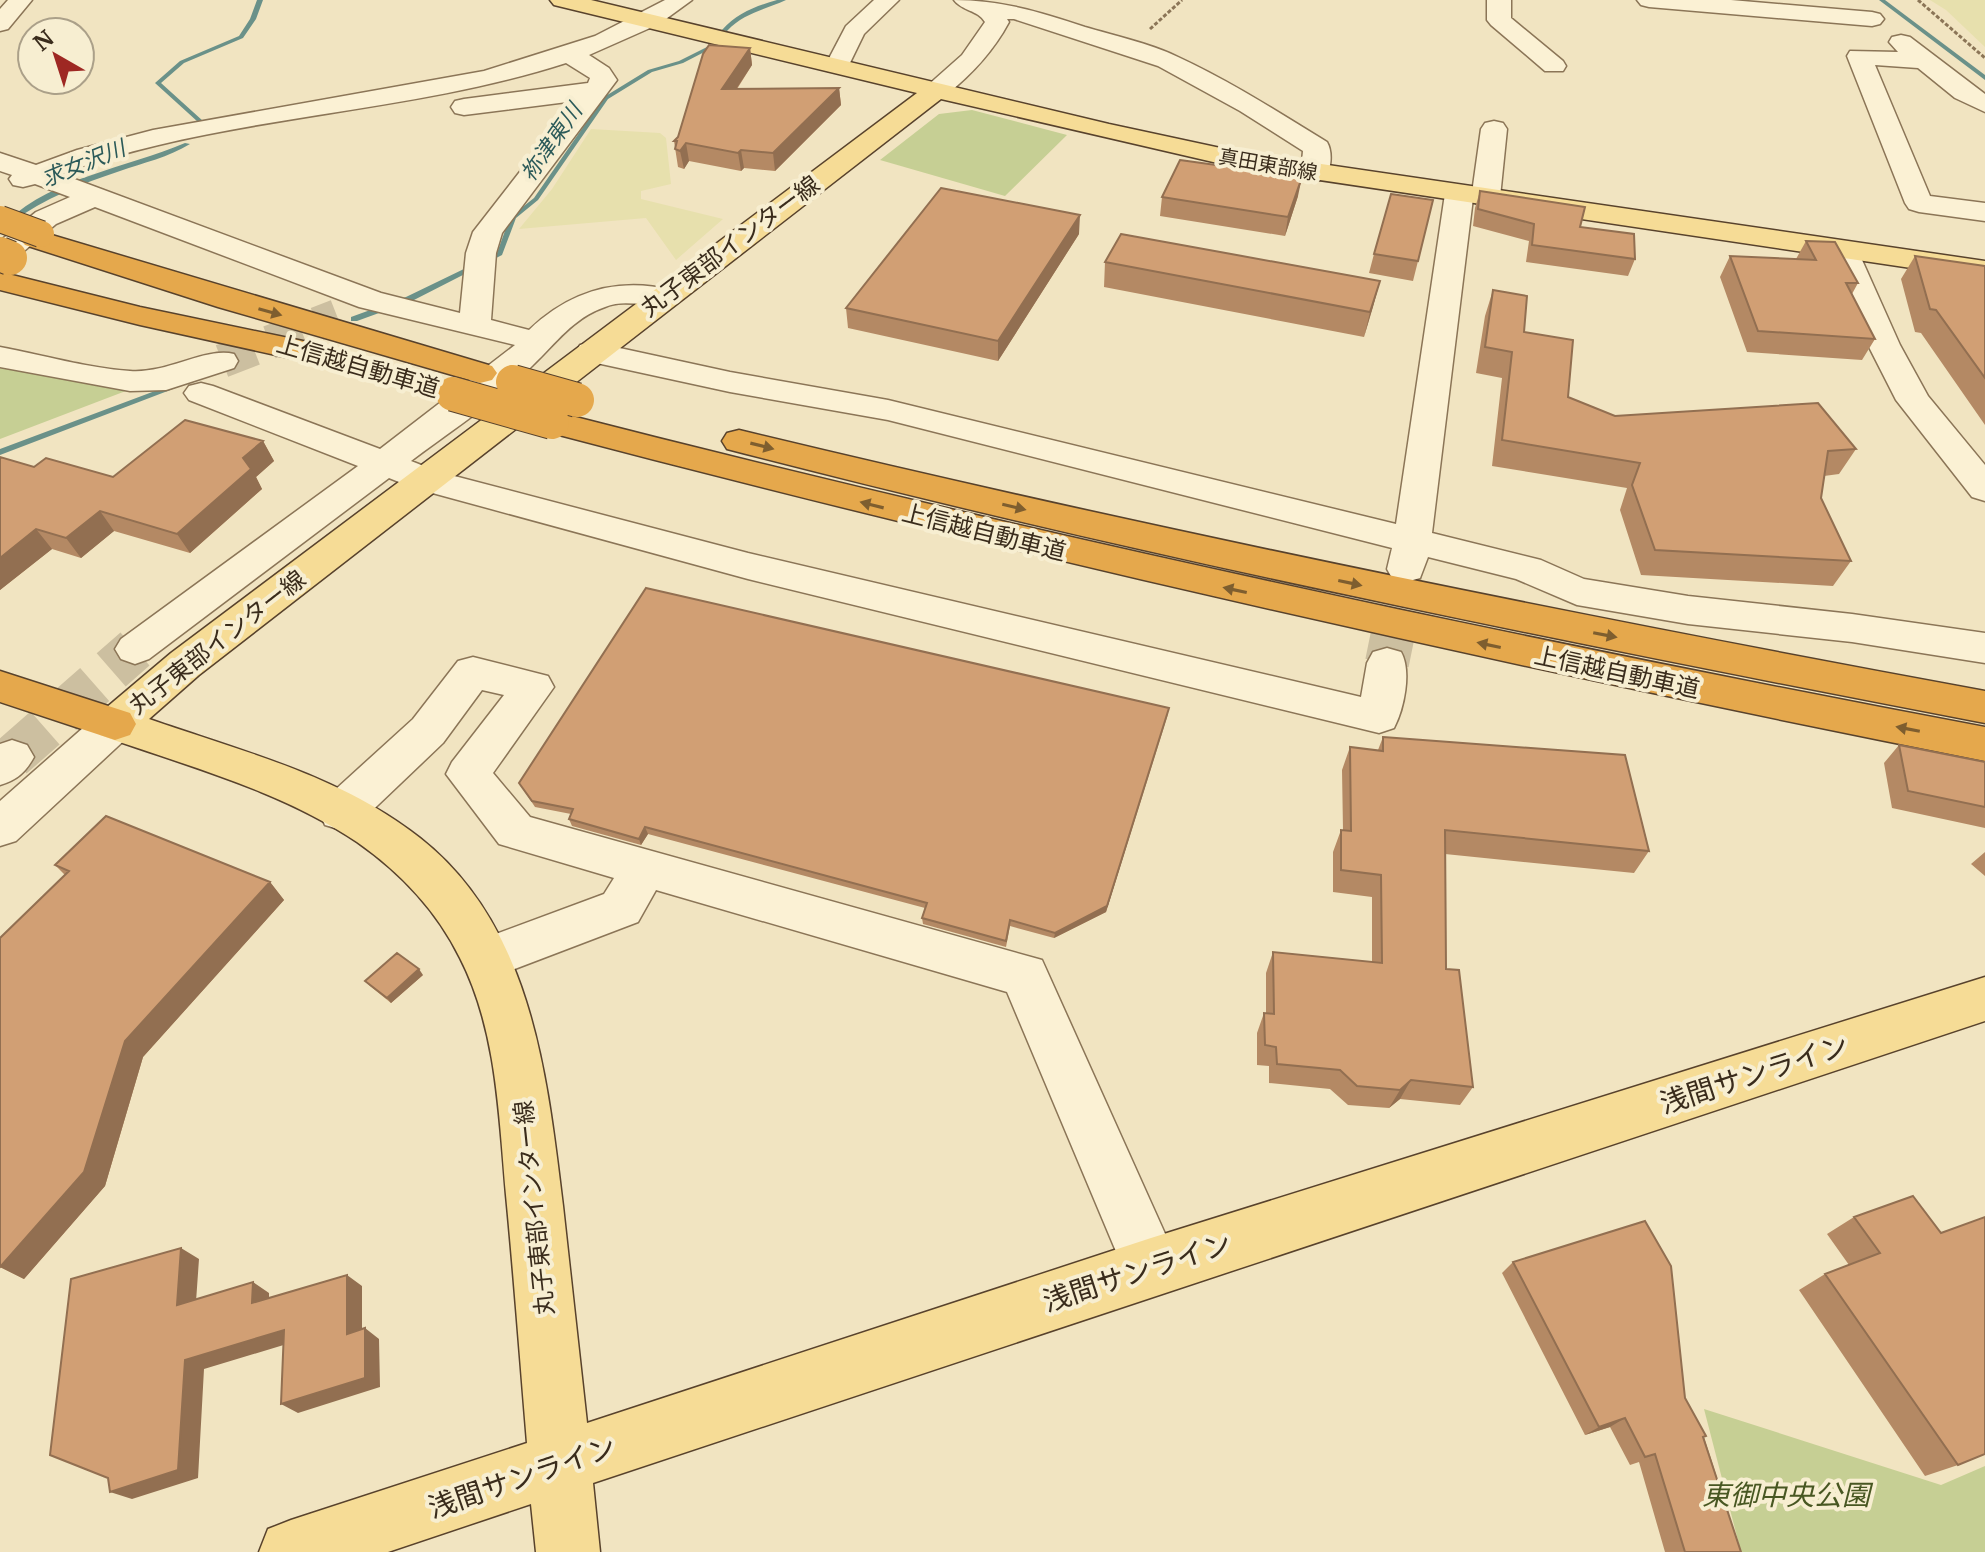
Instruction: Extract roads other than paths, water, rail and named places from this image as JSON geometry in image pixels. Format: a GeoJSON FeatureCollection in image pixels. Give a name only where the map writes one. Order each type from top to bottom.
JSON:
{"type":"FeatureCollection","features":[{"type":"Feature","properties":{"kind":"highway"},"geometry":{"type":"LineString","coordinates":[[0,219],[14,254]]}},
{"type":"Feature","properties":{"kind":"highway","name":"上信越自動車道"},"geometry":{"type":"LineString","coordinates":[[0,227],[14,254],[303,351],[453,394],[565,411],[1411,596],[1985,707]]}},
{"type":"Feature","properties":{"kind":"highway","name":"上信越自動車道"},"geometry":{"type":"LineString","coordinates":[[14,254],[229,300],[480,373],[565,411],[802,489],[1097,560],[1769,703],[1985,744]]}},
{"type":"Feature","properties":{"kind":"highway"},"geometry":{"type":"LineString","coordinates":[[0,686],[115,724]]}},
{"type":"Feature","properties":{"kind":"main road","name":"真田東部線"},"geometry":{"type":"LineString","coordinates":[[562,0],[650,25],[837,66],[1109,132],[1315,173],[1985,270]]}},
{"type":"Feature","properties":{"kind":"main road","name":"丸子東部インター線"},"geometry":{"type":"LineString","coordinates":[[568,1552],[526,1118],[509,1024],[486,959],[451,901],[425,871],[376,832],[341,812],[264,779],[115,724],[185,664],[661,297],[936,91]]}},
{"type":"Feature","properties":{"kind":"main road","name":"浅間サンライン"},"geometry":{"type":"LineString","coordinates":[[291,1552],[1151,1267],[1985,999]]}},
{"type":"Feature","properties":{"kind":"street"},"geometry":{"type":"LineString","coordinates":[[0,24],[20,0]]}},
{"type":"Feature","properties":{"kind":"street"},"geometry":{"type":"LineString","coordinates":[[475,325],[480,263],[488,232],[601,83],[650,25],[680,0]]}},
{"type":"Feature","properties":{"kind":"street"},"geometry":{"type":"LineString","coordinates":[[837,66],[854,31],[887,0]]}},
{"type":"Feature","properties":{"kind":"street"},"geometry":{"type":"LineString","coordinates":[[966,0],[990,11],[1016,12],[1128,48],[1196,74],[1317,148],[1315,173]]}},
{"type":"Feature","properties":{"kind":"street"},"geometry":{"type":"LineString","coordinates":[[1499,0],[1499,20],[1554,66]]}},
{"type":"Feature","properties":{"kind":"street"},"geometry":{"type":"LineString","coordinates":[[1649,0],[1872,19]]}},
{"type":"Feature","properties":{"kind":"street"},"geometry":{"type":"LineString","coordinates":[[1850,0],[1964,93],[1985,104]]}},
{"type":"Feature","properties":{"kind":"street"},"geometry":{"type":"LineString","coordinates":[[936,91],[970,63],[988,40],[997,22],[990,11]]}},
{"type":"Feature","properties":{"kind":"street"},"geometry":{"type":"LineString","coordinates":[[0,190],[45,177],[123,144],[480,80],[569,54],[650,25]]}},
{"type":"Feature","properties":{"kind":"street"},"geometry":{"type":"LineString","coordinates":[[569,54],[601,83]]}},
{"type":"Feature","properties":{"kind":"street"},"geometry":{"type":"LineString","coordinates":[[1923,61],[1859,56],[1919,203],[1985,212]]}},
{"type":"Feature","properties":{"kind":"street"},"geometry":{"type":"LineString","coordinates":[[339,107],[339,112],[347,115],[449,108],[601,83]]}},
{"type":"Feature","properties":{"kind":"street"},"geometry":{"type":"LineString","coordinates":[[1409,555],[1473,196],[1494,129]]}},
{"type":"Feature","properties":{"kind":"street"},"geometry":{"type":"LineString","coordinates":[[0,161],[385,304],[536,341]]}},
{"type":"Feature","properties":{"kind":"street"},"geometry":{"type":"LineString","coordinates":[[14,254],[46,218],[92,194]]}},
{"type":"Feature","properties":{"kind":"street"},"geometry":{"type":"LineString","coordinates":[[1843,251],[1884,345],[1913,400],[1985,489]]}},
{"type":"Feature","properties":{"kind":"street"},"geometry":{"type":"LineString","coordinates":[[135,649],[522,358],[567,312],[613,293],[634,291],[661,297]]}},
{"type":"Feature","properties":{"kind":"street"},"geometry":{"type":"LineString","coordinates":[[337,316],[385,304]]}},
{"type":"Feature","properties":{"kind":"street"},"geometry":{"type":"LineString","coordinates":[[592,352],[730,382],[888,410],[1409,555],[1527,569],[1577,591],[1688,610],[1852,628],[1985,648]]}},
{"type":"Feature","properties":{"kind":"street"},"geometry":{"type":"LineString","coordinates":[[0,357],[130,381],[166,380],[222,361]]}},
{"type":"Feature","properties":{"kind":"street"},"geometry":{"type":"LineString","coordinates":[[201,393],[427,480],[748,566],[1379,717],[1387,663]]}},
{"type":"Feature","properties":{"kind":"street"},"geometry":{"type":"LineString","coordinates":[[341,812],[428,731],[473,672],[533,687],[468,774],[515,831],[1025,975],[1151,1267]]}},
{"type":"Feature","properties":{"kind":"street"},"geometry":{"type":"LineString","coordinates":[[0,828],[115,724]]}},
{"type":"Feature","properties":{"kind":"street"},"geometry":{"type":"LineString","coordinates":[[486,959],[621,908],[645,867]]}},
{"type":"Feature","properties":{"kind":"waterway","name":"求女沢川"},"geometry":{"type":"LineString","coordinates":[[200,121],[158,83],[182,62],[241,37],[253,19],[260,0]]}},
{"type":"Feature","properties":{"kind":"waterway","name":"祢津東川"},"geometry":{"type":"LineString","coordinates":[[725,30],[744,14],[783,0]]}},
{"type":"Feature","properties":{"kind":"waterway"},"geometry":{"type":"LineString","coordinates":[[1882,0],[1985,78]]}},
{"type":"Feature","properties":{"kind":"waterway","name":"祢津東川"},"geometry":{"type":"LineString","coordinates":[[354,319],[409,299],[500,254],[513,217],[536,199],[606,98],[650,71],[681,62],[713,46]]}},
{"type":"Feature","properties":{"kind":"waterway","name":"求女沢川"},"geometry":{"type":"LineString","coordinates":[[10,221],[29,206],[72,185],[187,144]]}},
{"type":"Feature","properties":{"kind":"waterway","name":"祢津東川"},"geometry":{"type":"LineString","coordinates":[[0,452],[182,384]]}},
{"type":"Feature","properties":{"kind":"tunnel"},"geometry":{"type":"LineString","coordinates":[[222,361],[337,316]]}},
{"type":"Feature","properties":{"kind":"tunnel"},"geometry":{"type":"LineString","coordinates":[[1404,581],[1406,569]]}},
{"type":"Feature","properties":{"kind":"tunnel"},"geometry":{"type":"LineString","coordinates":[[1387,663],[1404,579]]}},
{"type":"Feature","properties":{"kind":"tunnel"},"geometry":{"type":"LineString","coordinates":[[12,757],[135,649]]}},
{"type":"Feature","properties":{"kind":"park label","name":"東御中央公園"},"geometry":{"type":"Point","coordinates":[1786,1495]}}]}
